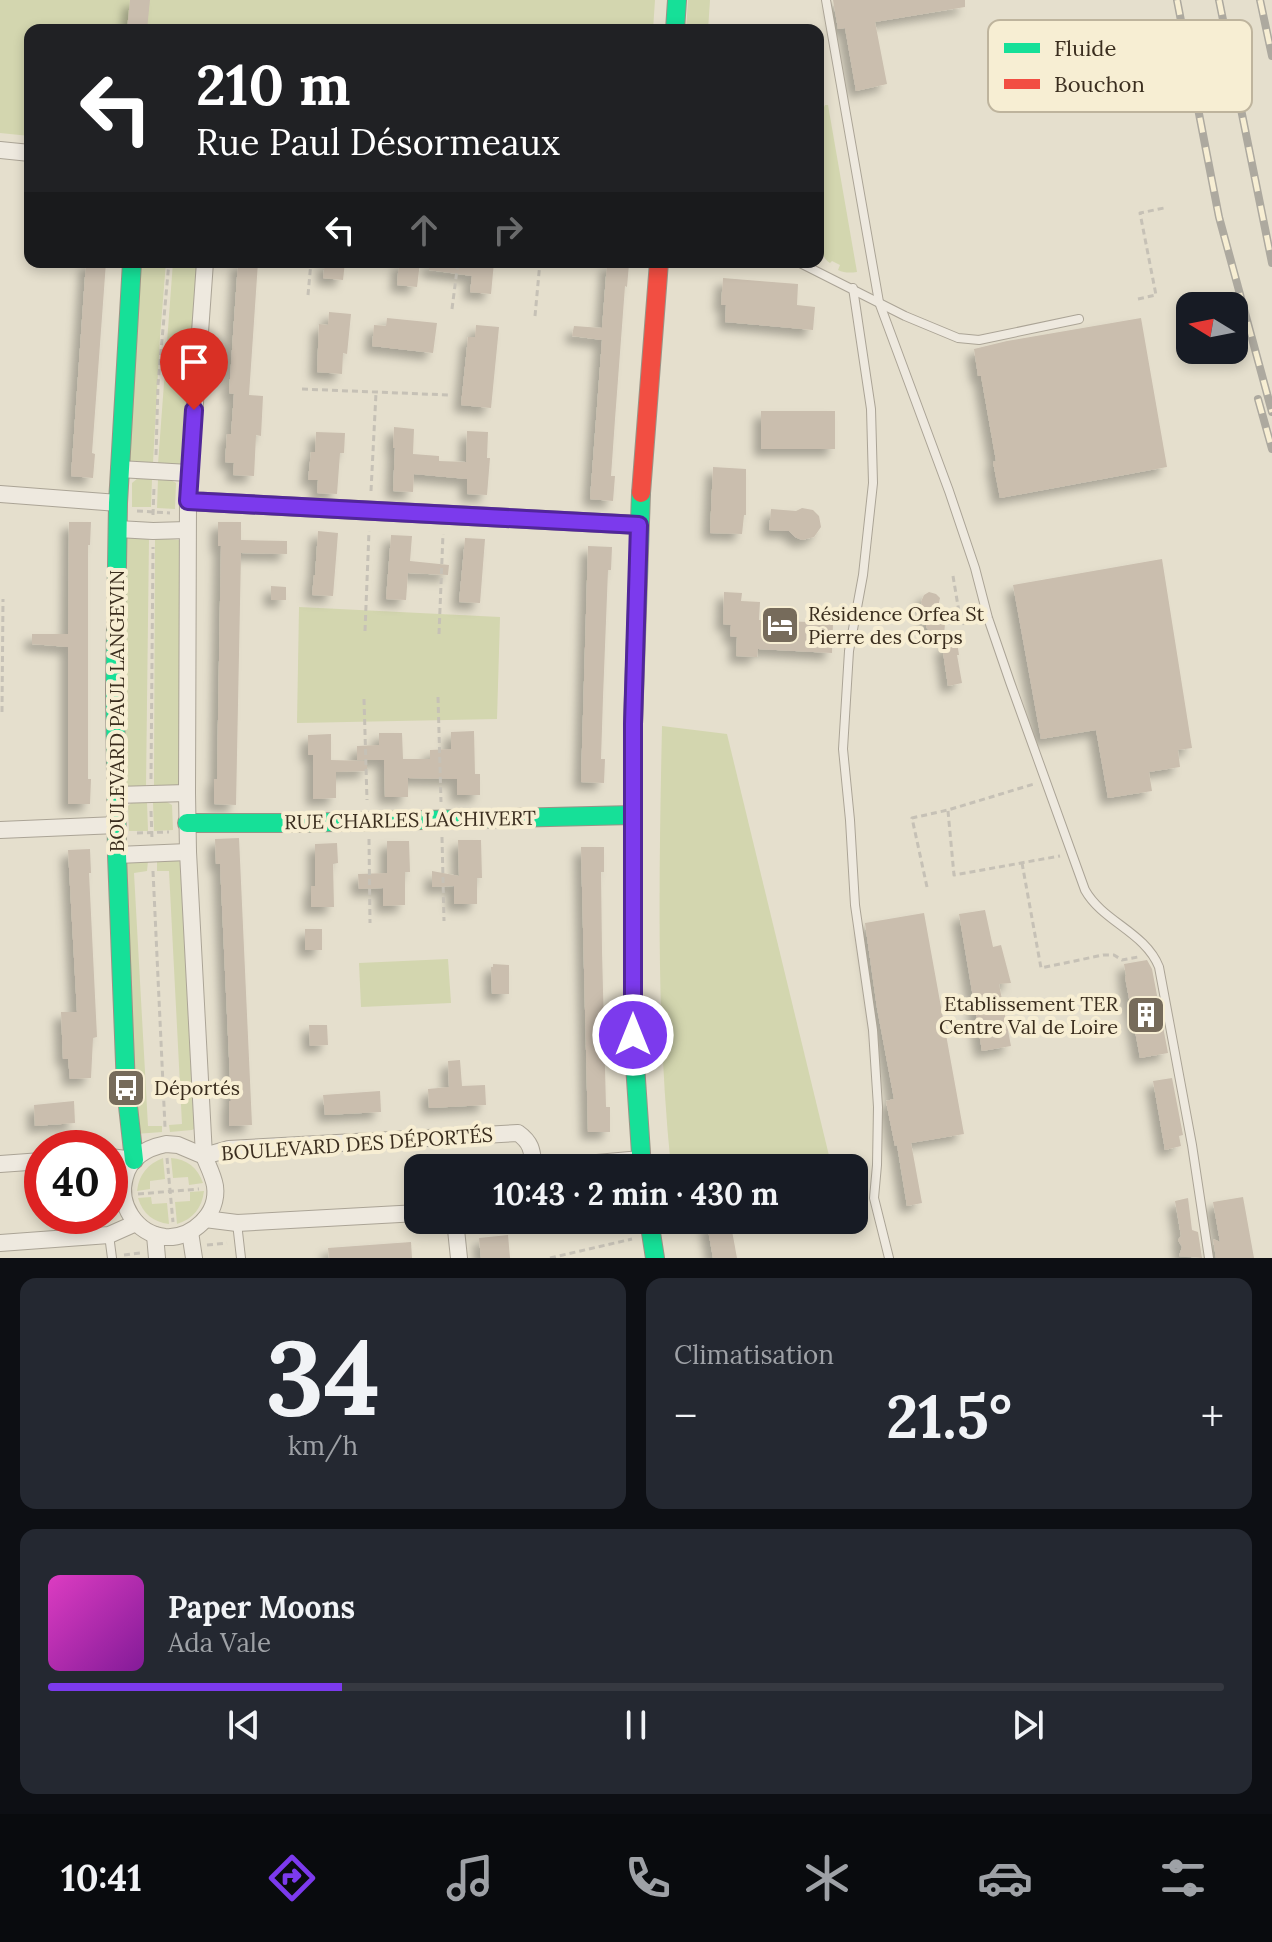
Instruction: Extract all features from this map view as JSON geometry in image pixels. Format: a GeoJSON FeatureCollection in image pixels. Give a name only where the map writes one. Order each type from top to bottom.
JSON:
{"type":"FeatureCollection","features":[{"type":"Feature","properties":{"kind":"street"},"geometry":{"type":"LineString","coordinates":[[675,24],[677,0]]}},
{"type":"Feature","properties":{"kind":"street"},"geometry":{"type":"LineString","coordinates":[[0,150],[24,152]]}},
{"type":"Feature","properties":{"kind":"street","name":"BOULEVARD PAUL LANGEVIN"},"geometry":{"type":"LineString","coordinates":[[132,268],[119,469],[115,690],[117,855],[126,1088],[134,1160]]}},
{"type":"Feature","properties":{"kind":"street"},"geometry":{"type":"LineString","coordinates":[[128,1211],[136,1223],[155,1235],[182,1234],[205,1219],[214,1199],[215,1187],[204,1156],[187,828],[189,473],[205,268]]}},
{"type":"Feature","properties":{"kind":"street"},"geometry":{"type":"LineString","coordinates":[[641,1154],[633,1035],[633,724],[639,525],[659,268]]}},
{"type":"Feature","properties":{"kind":"street"},"geometry":{"type":"LineString","coordinates":[[119,469],[189,473]]}},
{"type":"Feature","properties":{"kind":"street"},"geometry":{"type":"LineString","coordinates":[[0,494],[118,506]]}},
{"type":"Feature","properties":{"kind":"street"},"geometry":{"type":"LineString","coordinates":[[118,529],[153,531],[188,515],[444,515],[639,525]]}},
{"type":"Feature","properties":{"kind":"street"},"geometry":{"type":"LineString","coordinates":[[116,795],[187,793]]}},
{"type":"Feature","properties":{"kind":"street","name":"RUE CHARLES LACHIVERT"},"geometry":{"type":"LineString","coordinates":[[187,828],[633,815]]}},
{"type":"Feature","properties":{"kind":"street"},"geometry":{"type":"LineString","coordinates":[[0,830],[117,829]]}},
{"type":"Feature","properties":{"kind":"street"},"geometry":{"type":"LineString","coordinates":[[117,855],[188,852]]}},
{"type":"Feature","properties":{"kind":"street","name":"BOULEVARD DES DÉPORTÉS"},"geometry":{"type":"LineString","coordinates":[[204,1156],[229,1149],[518,1133],[527,1139],[532,1154]]}},
{"type":"Feature","properties":{"kind":"street"},"geometry":{"type":"LineString","coordinates":[[128,1169],[143,1152],[166,1144],[178,1145],[204,1156]]}},
{"type":"Feature","properties":{"kind":"street"},"geometry":{"type":"LineString","coordinates":[[128,1159],[134,1160]]}},
{"type":"Feature","properties":{"kind":"street"},"geometry":{"type":"LineString","coordinates":[[0,1164],[24,1162]]}},
{"type":"Feature","properties":{"kind":"street"},"geometry":{"type":"LineString","coordinates":[[205,1219],[237,1223],[404,1214]]}},
{"type":"Feature","properties":{"kind":"street"},"geometry":{"type":"LineString","coordinates":[[0,1243],[109,1235],[136,1223]]}},
{"type":"Feature","properties":{"kind":"street"},"geometry":{"type":"LineString","coordinates":[[182,1234],[194,1258]]}},
{"type":"Feature","properties":{"kind":"street"},"geometry":{"type":"LineString","coordinates":[[456,1234],[459,1258]]}},
{"type":"Feature","properties":{"kind":"street"},"geometry":{"type":"LineString","coordinates":[[651,1234],[655,1258]]}},
{"type":"Feature","properties":{"kind":"street"},"geometry":{"type":"LineString","coordinates":[[155,1235],[157,1258]]}},
{"type":"Feature","properties":{"kind":"lane"},"geometry":{"type":"LineString","coordinates":[[826,0],[879,302],[949,491],[988,618],[1085,890],[1093,902],[1154,955],[1162,980],[1192,1145],[1209,1258]]}},
{"type":"Feature","properties":{"kind":"lane"},"geometry":{"type":"LineString","coordinates":[[812,268],[953,337],[979,340],[1079,319]]}},
{"type":"Feature","properties":{"kind":"lane"},"geometry":{"type":"LineString","coordinates":[[853,288],[871,409],[873,483],[863,575],[849,651],[843,749],[855,905],[874,1046],[878,1107],[874,1198],[889,1258]]}},
{"type":"Feature","properties":{"kind":"lane"},"geometry":{"type":"LineString","coordinates":[[237,1223],[241,1258]]}},
{"type":"Feature","properties":{"kind":"lane"},"geometry":{"type":"LineString","coordinates":[[109,1235],[112,1258]]}},
{"type":"Feature","properties":{"kind":"path"},"geometry":{"type":"LineString","coordinates":[[1138,299],[1156,295],[1140,213],[1164,208]]}},
{"type":"Feature","properties":{"kind":"path"},"geometry":{"type":"LineString","coordinates":[[168,268],[158,384],[153,513],[151,833],[166,1144],[170,1191],[182,1234]]}},
{"type":"Feature","properties":{"kind":"path"},"geometry":{"type":"LineString","coordinates":[[308,295],[310,268]]}},
{"type":"Feature","properties":{"kind":"path"},"geometry":{"type":"LineString","coordinates":[[452,309],[457,268]]}},
{"type":"Feature","properties":{"kind":"path"},"geometry":{"type":"LineString","coordinates":[[535,316],[539,268]]}},
{"type":"Feature","properties":{"kind":"path"},"geometry":{"type":"LineString","coordinates":[[302,389],[448,395]]}},
{"type":"Feature","properties":{"kind":"path"},"geometry":{"type":"LineString","coordinates":[[118,506],[153,513],[188,515]]}},
{"type":"Feature","properties":{"kind":"path"},"geometry":{"type":"LineString","coordinates":[[439,634],[444,515]]}},
{"type":"Feature","properties":{"kind":"path"},"geometry":{"type":"LineString","coordinates":[[953,576],[961,624],[988,618]]}},
{"type":"Feature","properties":{"kind":"path"},"geometry":{"type":"LineString","coordinates":[[2,712],[3,599]]}},
{"type":"Feature","properties":{"kind":"path"},"geometry":{"type":"LineString","coordinates":[[927,887],[912,818],[1045,780]]}},
{"type":"Feature","properties":{"kind":"path"},"geometry":{"type":"LineString","coordinates":[[948,810],[954,875],[1072,853]]}},
{"type":"Feature","properties":{"kind":"path"},"geometry":{"type":"LineString","coordinates":[[117,829],[151,833],[187,828]]}},
{"type":"Feature","properties":{"kind":"path"},"geometry":{"type":"LineString","coordinates":[[1022,863],[1041,968],[1103,955],[1114,955],[1122,960],[1154,955]]}},
{"type":"Feature","properties":{"kind":"path"},"geometry":{"type":"LineString","coordinates":[[128,1195],[215,1187]]}},
{"type":"Feature","properties":{"kind":"path"},"geometry":{"type":"LineString","coordinates":[[550,1258],[627,1234]]}},
{"type":"Feature","properties":{"kind":"green space"},"geometry":{"type":"Polygon","coordinates":[[[0,0],[655,0],[653,24],[24,24],[24,135],[0,133],[0,0]]]}},
{"type":"Feature","properties":{"kind":"green space"},"geometry":{"type":"Polygon","coordinates":[[[688,0],[710,0],[708,24],[686,24],[688,0]]]}},
{"type":"Feature","properties":{"kind":"green space"},"geometry":{"type":"Polygon","coordinates":[[[828,105],[857,272],[838,270],[840,265],[830,263],[824,256],[824,107],[828,105]]]}},
{"type":"Feature","properties":{"kind":"green space"},"geometry":{"type":"Polygon","coordinates":[[[138,268],[166,268],[153,463],[129,463],[138,268]]]}},
{"type":"Feature","properties":{"kind":"green space"},"geometry":{"type":"Polygon","coordinates":[[[173,268],[200,268],[185,464],[158,464],[173,268]]]}},
{"type":"Feature","properties":{"kind":"green space"},"geometry":{"type":"Polygon","coordinates":[[[138,478],[152,479],[151,507],[132,507],[132,483],[138,478]]]}},
{"type":"Feature","properties":{"kind":"green space"},"geometry":{"type":"Polygon","coordinates":[[[158,479],[176,483],[175,509],[157,508],[158,479]]]}},
{"type":"Feature","properties":{"kind":"green space"},"geometry":{"type":"Polygon","coordinates":[[[123,537],[149,537],[146,787],[123,788],[123,537]]]}},
{"type":"Feature","properties":{"kind":"green space"},"geometry":{"type":"Polygon","coordinates":[[[155,538],[180,540],[180,784],[154,787],[155,538]]]}},
{"type":"Feature","properties":{"kind":"green space"},"geometry":{"type":"Polygon","coordinates":[[[299,607],[500,617],[497,719],[297,723],[299,607]]]}},
{"type":"Feature","properties":{"kind":"green space"},"geometry":{"type":"Polygon","coordinates":[[[662,726],[727,734],[829,1154],[670,1154],[663,1058],[660,892],[662,726]]]}},
{"type":"Feature","properties":{"kind":"green space"},"geometry":{"type":"Polygon","coordinates":[[[132,802],[147,802],[148,831],[129,831],[128,806],[132,802]]]}},
{"type":"Feature","properties":{"kind":"green space"},"geometry":{"type":"Polygon","coordinates":[[[153,802],[172,805],[173,830],[154,831],[153,802]]]}},
{"type":"Feature","properties":{"kind":"green space"},"geometry":{"type":"Polygon","coordinates":[[[178,860],[196,1128],[170,1132],[169,1125],[182,1124],[169,871],[157,871],[157,861],[178,860]]]}},
{"type":"Feature","properties":{"kind":"green space"},"geometry":{"type":"Polygon","coordinates":[[[148,861],[147,871],[134,873],[148,1126],[162,1126],[162,1132],[135,1134],[120,862],[148,861]]]}},
{"type":"Feature","properties":{"kind":"green space"},"geometry":{"type":"Polygon","coordinates":[[[448,959],[451,1003],[361,1007],[359,963],[448,959]]]}},
{"type":"Feature","properties":{"kind":"green space"},"geometry":{"type":"Polygon","coordinates":[[[163,1158],[165,1179],[150,1181],[150,1189],[137,1191],[145,1170],[163,1158]]]}},
{"type":"Feature","properties":{"kind":"green space"},"geometry":{"type":"Polygon","coordinates":[[[171,1158],[191,1165],[203,1183],[189,1185],[188,1177],[173,1178],[171,1158]]]}},
{"type":"Feature","properties":{"kind":"green space"},"geometry":{"type":"Polygon","coordinates":[[[204,1191],[196,1212],[177,1224],[175,1202],[190,1201],[190,1192],[204,1191]]]}},
{"type":"Feature","properties":{"kind":"green space"},"geometry":{"type":"Polygon","coordinates":[[[151,1197],[152,1204],[167,1203],[169,1224],[153,1219],[143,1209],[138,1198],[151,1197]]]}},
{"type":"Feature","properties":{"kind":"building"},"geometry":{"type":"Polygon","coordinates":[[[130,0],[150,0],[148,24],[128,24],[130,0]]]}},
{"type":"Feature","properties":{"kind":"building"},"geometry":{"type":"Polygon","coordinates":[[[833,0],[965,0],[965,7],[875,22],[887,84],[856,91],[845,28],[838,29],[833,0]]]}},
{"type":"Feature","properties":{"kind":"building"},"geometry":{"type":"Polygon","coordinates":[[[86,268],[106,268],[92,453],[95,454],[93,478],[71,476],[86,268]]]}},
{"type":"Feature","properties":{"kind":"building"},"geometry":{"type":"Polygon","coordinates":[[[238,268],[258,268],[249,395],[263,396],[261,436],[256,435],[254,476],[233,475],[234,463],[225,462],[234,394],[229,393],[238,268]]]}},
{"type":"Feature","properties":{"kind":"building"},"geometry":{"type":"Polygon","coordinates":[[[324,268],[344,268],[343,280],[323,278],[324,268]]]}},
{"type":"Feature","properties":{"kind":"building"},"geometry":{"type":"Polygon","coordinates":[[[398,268],[419,268],[417,287],[397,285],[398,268]]]}},
{"type":"Feature","properties":{"kind":"building"},"geometry":{"type":"Polygon","coordinates":[[[493,268],[491,294],[470,292],[472,276],[429,270],[493,268]]]}},
{"type":"Feature","properties":{"kind":"building"},"geometry":{"type":"Polygon","coordinates":[[[607,268],[629,268],[611,476],[615,476],[613,501],[590,499],[602,340],[572,336],[574,326],[602,328],[607,268]]]}},
{"type":"Feature","properties":{"kind":"building"},"geometry":{"type":"Polygon","coordinates":[[[723,278],[798,284],[797,305],[815,307],[813,330],[725,322],[726,305],[721,305],[723,278]]]}},
{"type":"Feature","properties":{"kind":"building"},"geometry":{"type":"Polygon","coordinates":[[[329,312],[351,314],[342,374],[317,372],[319,324],[328,325],[329,312]]]}},
{"type":"Feature","properties":{"kind":"building"},"geometry":{"type":"Polygon","coordinates":[[[387,318],[437,323],[433,353],[372,346],[374,325],[386,326],[387,318]]]}},
{"type":"Feature","properties":{"kind":"building"},"geometry":{"type":"Polygon","coordinates":[[[1141,318],[1167,467],[1000,498],[993,462],[996,461],[974,349],[1141,318]]]}},
{"type":"Feature","properties":{"kind":"building"},"geometry":{"type":"Polygon","coordinates":[[[476,325],[499,327],[491,408],[461,405],[468,337],[475,337],[476,325]]]}},
{"type":"Feature","properties":{"kind":"building"},"geometry":{"type":"Polygon","coordinates":[[[761,411],[835,411],[835,449],[761,449],[761,411]]]}},
{"type":"Feature","properties":{"kind":"building"},"geometry":{"type":"Polygon","coordinates":[[[394,427],[414,429],[413,454],[439,456],[439,461],[466,462],[467,431],[488,432],[487,458],[490,458],[487,495],[467,494],[467,479],[414,474],[413,492],[393,491],[394,427]]]}},
{"type":"Feature","properties":{"kind":"building"},"geometry":{"type":"Polygon","coordinates":[[[316,432],[345,433],[337,494],[317,493],[318,480],[308,480],[316,432]]]}},
{"type":"Feature","properties":{"kind":"building"},"geometry":{"type":"Polygon","coordinates":[[[713,467],[746,469],[746,515],[742,534],[710,533],[713,467]]]}},
{"type":"Feature","properties":{"kind":"building"},"geometry":{"type":"Polygon","coordinates":[[[802,508],[813,510],[819,516],[821,527],[814,537],[802,540],[789,531],[769,530],[771,509],[796,511],[802,508]]]}},
{"type":"Feature","properties":{"kind":"building"},"geometry":{"type":"Polygon","coordinates":[[[69,522],[91,522],[88,545],[90,804],[68,804],[68,647],[32,644],[32,634],[68,634],[69,522]]]}},
{"type":"Feature","properties":{"kind":"building"},"geometry":{"type":"Polygon","coordinates":[[[218,522],[241,522],[241,540],[287,541],[287,554],[241,553],[236,805],[214,804],[221,546],[218,546],[218,522]]]}},
{"type":"Feature","properties":{"kind":"building"},"geometry":{"type":"Polygon","coordinates":[[[318,531],[338,533],[333,596],[312,595],[318,531]]]}},
{"type":"Feature","properties":{"kind":"building"},"geometry":{"type":"Polygon","coordinates":[[[391,535],[412,536],[410,561],[449,565],[448,575],[408,573],[406,600],[386,599],[391,535]]]}},
{"type":"Feature","properties":{"kind":"building"},"geometry":{"type":"Polygon","coordinates":[[[465,538],[485,539],[480,603],[459,602],[465,538]]]}},
{"type":"Feature","properties":{"kind":"building"},"geometry":{"type":"Polygon","coordinates":[[[588,546],[612,547],[611,570],[608,570],[603,697],[601,759],[605,759],[604,783],[581,782],[588,546]]]}},
{"type":"Feature","properties":{"kind":"building"},"geometry":{"type":"Polygon","coordinates":[[[1162,559],[1192,748],[1178,750],[1180,767],[1149,772],[1152,791],[1108,798],[1096,730],[1041,739],[1013,585],[1162,559]]]}},
{"type":"Feature","properties":{"kind":"building"},"geometry":{"type":"Polygon","coordinates":[[[271,586],[286,587],[286,600],[271,600],[271,586]]]}},
{"type":"Feature","properties":{"kind":"building","name":"Résidence Orfea St Pierre des Corps"},"geometry":{"type":"Polygon","coordinates":[[[724,592],[742,593],[741,601],[760,602],[759,620],[833,623],[832,653],[758,649],[757,657],[736,656],[737,637],[730,636],[731,625],[723,624],[724,592]]]}},
{"type":"Feature","properties":{"kind":"building"},"geometry":{"type":"Polygon","coordinates":[[[929,592],[940,598],[937,612],[945,623],[944,636],[931,633],[926,627],[930,614],[921,602],[929,592]]]}},
{"type":"Feature","properties":{"kind":"building"},"geometry":{"type":"Polygon","coordinates":[[[957,642],[962,683],[948,686],[942,645],[957,642]]]}},
{"type":"Feature","properties":{"kind":"building"},"geometry":{"type":"Polygon","coordinates":[[[474,731],[475,774],[480,774],[480,795],[457,795],[457,779],[408,778],[408,797],[385,797],[384,760],[357,760],[357,746],[379,745],[379,733],[402,733],[403,759],[430,759],[430,750],[451,749],[451,732],[474,731]]]}},
{"type":"Feature","properties":{"kind":"building"},"geometry":{"type":"Polygon","coordinates":[[[331,734],[331,760],[367,761],[367,771],[336,772],[336,798],[313,799],[313,755],[308,755],[308,735],[331,734]]]}},
{"type":"Feature","properties":{"kind":"building"},"geometry":{"type":"Polygon","coordinates":[[[239,838],[252,1125],[229,1126],[231,1101],[220,864],[216,864],[215,839],[239,838]]]}},
{"type":"Feature","properties":{"kind":"building"},"geometry":{"type":"Polygon","coordinates":[[[458,840],[481,840],[482,878],[477,878],[477,904],[454,904],[454,886],[432,887],[432,871],[459,876],[458,840]]]}},
{"type":"Feature","properties":{"kind":"building"},"geometry":{"type":"Polygon","coordinates":[[[387,841],[409,841],[410,872],[405,872],[405,905],[383,906],[383,888],[359,889],[358,874],[387,873],[387,841]]]}},
{"type":"Feature","properties":{"kind":"building"},"geometry":{"type":"Polygon","coordinates":[[[337,843],[338,863],[333,864],[334,907],[311,907],[311,886],[315,886],[315,844],[337,843]]]}},
{"type":"Feature","properties":{"kind":"building"},"geometry":{"type":"Polygon","coordinates":[[[581,847],[604,847],[604,872],[601,872],[602,951],[606,1107],[610,1107],[610,1132],[588,1132],[581,847]]]}},
{"type":"Feature","properties":{"kind":"building"},"geometry":{"type":"Polygon","coordinates":[[[90,849],[97,1037],[93,1038],[91,1078],[70,1079],[68,1059],[63,1059],[61,1012],[77,1012],[68,850],[90,849]]]}},
{"type":"Feature","properties":{"kind":"building"},"geometry":{"type":"Polygon","coordinates":[[[985,910],[993,947],[1001,945],[1011,983],[999,984],[1011,1046],[982,1051],[959,914],[985,910]]]}},
{"type":"Feature","properties":{"kind":"building"},"geometry":{"type":"Polygon","coordinates":[[[924,913],[964,1134],[911,1143],[922,1203],[907,1206],[886,1101],[894,1099],[865,923],[924,913]]]}},
{"type":"Feature","properties":{"kind":"building"},"geometry":{"type":"Polygon","coordinates":[[[305,929],[322,929],[322,950],[305,950],[305,929]]]}},
{"type":"Feature","properties":{"kind":"building","name":"Etablissement TER Centre Val de Loire"},"geometry":{"type":"Polygon","coordinates":[[[1147,960],[1152,969],[1168,1053],[1140,1058],[1124,964],[1147,960]]]}},
{"type":"Feature","properties":{"kind":"building"},"geometry":{"type":"Polygon","coordinates":[[[493,964],[509,965],[509,994],[492,994],[493,964]]]}},
{"type":"Feature","properties":{"kind":"building"},"geometry":{"type":"Polygon","coordinates":[[[309,1025],[327,1025],[328,1045],[310,1046],[309,1025]]]}},
{"type":"Feature","properties":{"kind":"building"},"geometry":{"type":"Polygon","coordinates":[[[460,1060],[462,1086],[485,1085],[486,1105],[429,1108],[428,1089],[449,1087],[448,1061],[460,1060]]]}},
{"type":"Feature","properties":{"kind":"building"},"geometry":{"type":"Polygon","coordinates":[[[1172,1078],[1183,1135],[1179,1136],[1181,1146],[1165,1150],[1153,1081],[1172,1078]]]}},
{"type":"Feature","properties":{"kind":"building"},"geometry":{"type":"Polygon","coordinates":[[[380,1091],[381,1112],[325,1115],[323,1095],[380,1091]]]}},
{"type":"Feature","properties":{"kind":"building"},"geometry":{"type":"Polygon","coordinates":[[[74,1101],[75,1123],[35,1126],[34,1105],[74,1101]]]}},
{"type":"Feature","properties":{"kind":"building"},"geometry":{"type":"Polygon","coordinates":[[[1243,1197],[1254,1258],[1216,1258],[1213,1239],[1220,1242],[1213,1202],[1243,1197]]]}},
{"type":"Feature","properties":{"kind":"building"},"geometry":{"type":"Polygon","coordinates":[[[1188,1198],[1192,1230],[1198,1232],[1202,1258],[1179,1256],[1182,1247],[1178,1240],[1181,1236],[1175,1201],[1188,1198]]]}},
{"type":"Feature","properties":{"kind":"building"},"geometry":{"type":"Polygon","coordinates":[[[709,1234],[733,1234],[737,1258],[713,1258],[709,1234]]]}},
{"type":"Feature","properties":{"kind":"building"},"geometry":{"type":"Polygon","coordinates":[[[508,1235],[510,1258],[481,1258],[479,1238],[508,1235]]]}},
{"type":"Feature","properties":{"kind":"building"},"geometry":{"type":"Polygon","coordinates":[[[411,1242],[412,1258],[329,1258],[328,1248],[411,1242]]]}},
{"type":"Feature","properties":{"kind":"railway"},"geometry":{"type":"LineString","coordinates":[[1177,0],[1181,20]]}},
{"type":"Feature","properties":{"kind":"railway"},"geometry":{"type":"LineString","coordinates":[[1219,0],[1223,20]]}},
{"type":"Feature","properties":{"kind":"railway"},"geometry":{"type":"LineString","coordinates":[[1260,0],[1272,56]]}},
{"type":"Feature","properties":{"kind":"railway"},"geometry":{"type":"LineString","coordinates":[[1199,112],[1219,217],[1272,412]]}},
{"type":"Feature","properties":{"kind":"railway"},"geometry":{"type":"LineString","coordinates":[[1242,112],[1272,263]]}},
{"type":"Feature","properties":{"kind":"railway"},"geometry":{"type":"LineString","coordinates":[[1258,399],[1272,449]]}},
{"type":"Feature","properties":{"kind":"traffic: fast"},"geometry":{"type":"LineString","coordinates":[[675,24],[677,0]]}},
{"type":"Feature","properties":{"kind":"traffic: fast"},"geometry":{"type":"LineString","coordinates":[[132,268],[118,503],[115,690],[117,855],[126,1088],[134,1160]]}},
{"type":"Feature","properties":{"kind":"traffic: fast"},"geometry":{"type":"LineString","coordinates":[[641,493],[633,724],[633,1035],[641,1154]]}},
{"type":"Feature","properties":{"kind":"traffic: fast"},"geometry":{"type":"LineString","coordinates":[[188,501],[639,525]]}},
{"type":"Feature","properties":{"kind":"traffic: fast"},"geometry":{"type":"LineString","coordinates":[[187,823],[633,815]]}},
{"type":"Feature","properties":{"kind":"traffic: fast"},"geometry":{"type":"LineString","coordinates":[[651,1234],[655,1258]]}},
{"type":"Feature","properties":{"kind":"traffic: jam"},"geometry":{"type":"LineString","coordinates":[[641,493],[659,268]]}},
{"type":"Feature","properties":{"kind":"place","name":"Résidence Orfea St Pierre des Corps"},"geometry":{"type":"Point","coordinates":[780,625]}},
{"type":"Feature","properties":{"kind":"place","name":"Etablissement TER Centre Val de Loire"},"geometry":{"type":"Point","coordinates":[1146,1015]}},
{"type":"Feature","properties":{"kind":"place","name":"Déportés"},"geometry":{"type":"Point","coordinates":[126,1088]}},
{"type":"Feature","properties":{"kind":"route"},"geometry":{"type":"LineString","coordinates":[[194,410],[188,501],[639,525],[633,724],[633,1035]]}}]}
